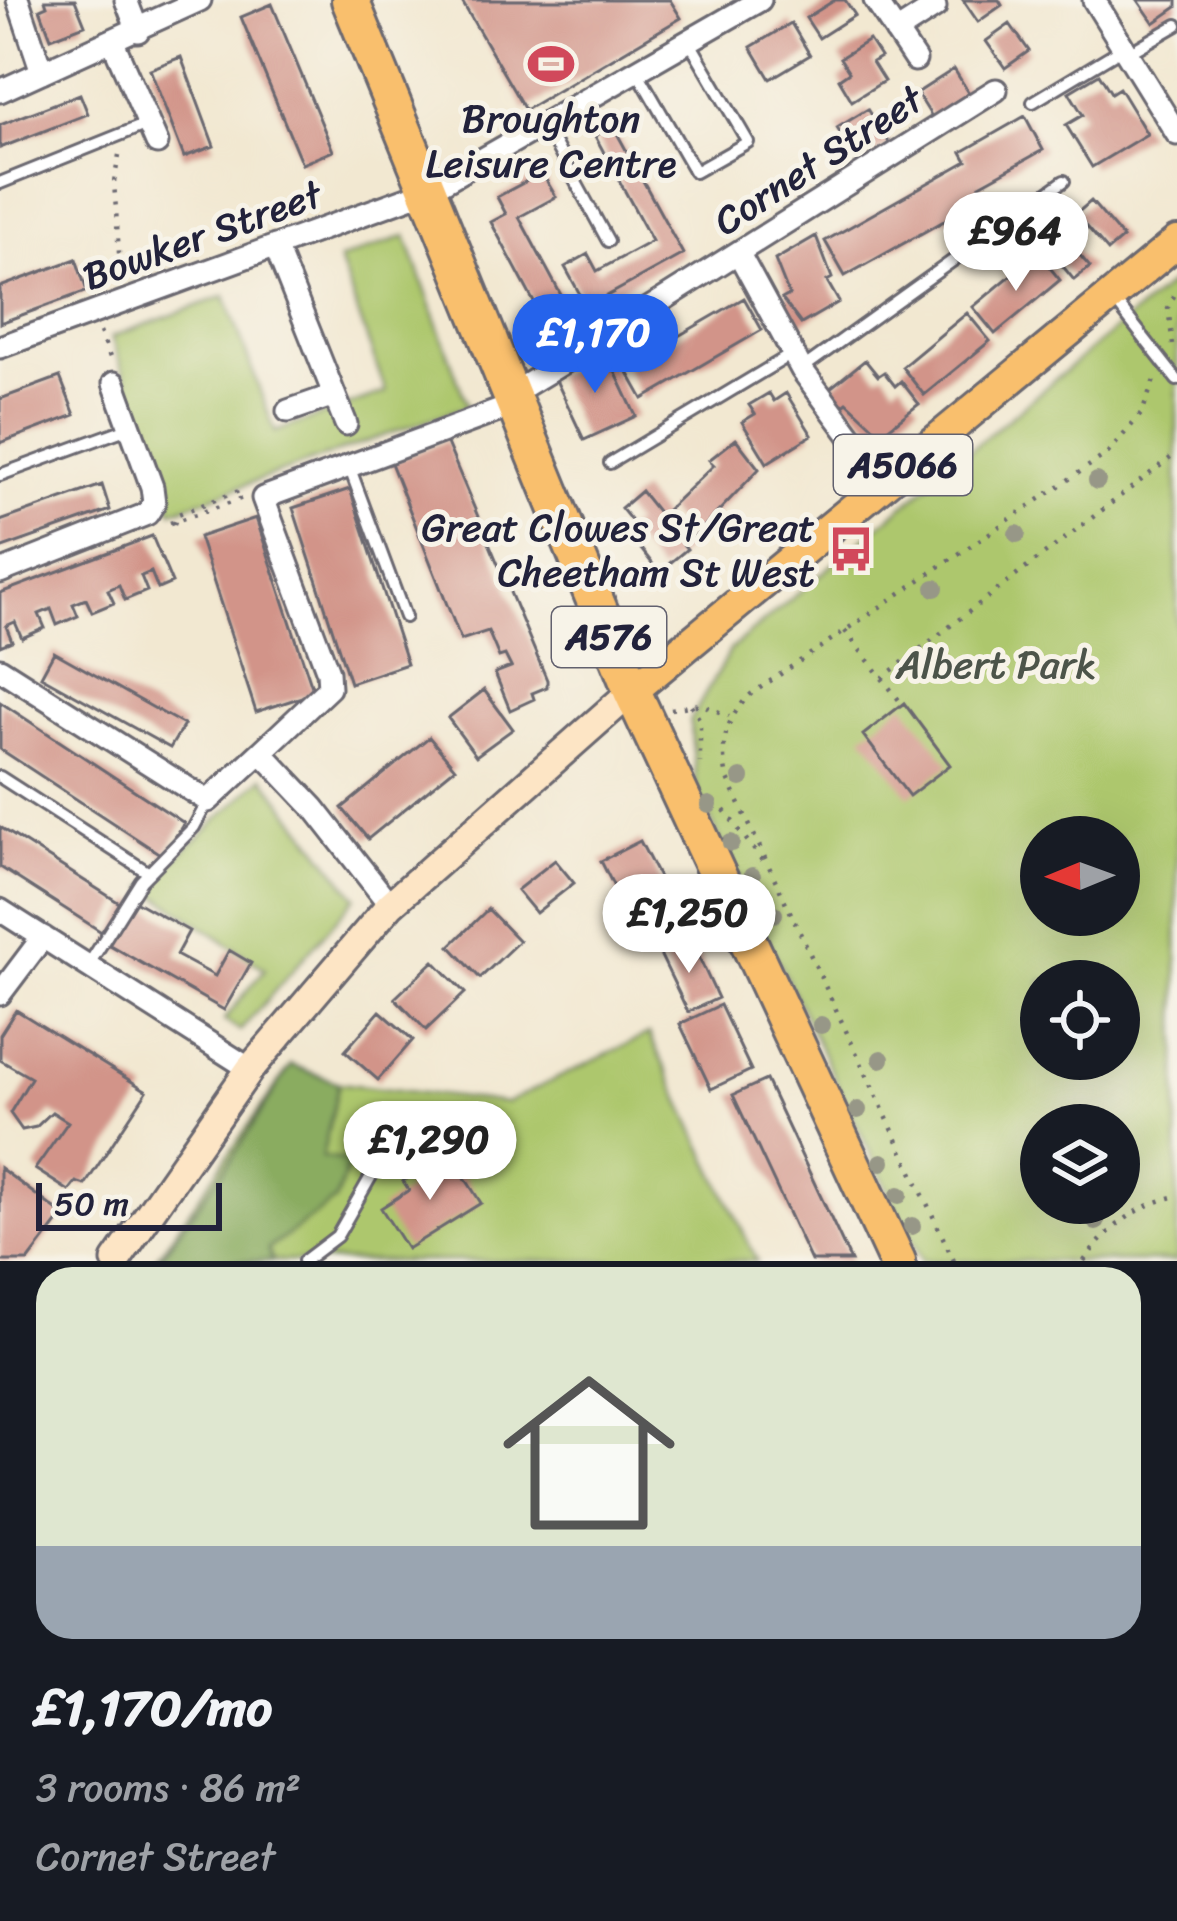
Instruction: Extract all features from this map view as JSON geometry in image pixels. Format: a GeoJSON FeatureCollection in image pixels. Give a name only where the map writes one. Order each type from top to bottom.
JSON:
{"type":"FeatureCollection","features":[{"type":"Feature","properties":{"kind":"highway","name":"A576"},"geometry":{"type":"LineString","coordinates":[[350,0],[632,692],[897,1261]]}},
{"type":"Feature","properties":{"kind":"main road","name":"A5066"},"geometry":{"type":"LineString","coordinates":[[632,692],[1177,242]]}},
{"type":"Feature","properties":{"kind":"main road"},"geometry":{"type":"LineString","coordinates":[[116,1261],[250,1070],[390,905],[632,692]]}},
{"type":"Feature","properties":{"kind":"street"},"geometry":{"type":"LineString","coordinates":[[18,0],[42,72]]}},
{"type":"Feature","properties":{"kind":"street"},"geometry":{"type":"LineString","coordinates":[[127,0],[138,31]]}},
{"type":"Feature","properties":{"kind":"street"},"geometry":{"type":"LineString","coordinates":[[0,91],[200,0]]}},
{"type":"Feature","properties":{"kind":"street","name":"Bowker Street"},"geometry":{"type":"LineString","coordinates":[[0,347],[429,190],[760,0]]}},
{"type":"Feature","properties":{"kind":"street"},"geometry":{"type":"LineString","coordinates":[[875,0],[915,60]]}},
{"type":"Feature","properties":{"kind":"street"},"geometry":{"type":"LineString","coordinates":[[1094,0],[1177,134]]}},
{"type":"Feature","properties":{"kind":"street"},"geometry":{"type":"LineString","coordinates":[[896,32],[934,7]]}},
{"type":"Feature","properties":{"kind":"street"},"geometry":{"type":"LineString","coordinates":[[112,42],[153,133]]}},
{"type":"Feature","properties":{"kind":"street","name":"Cornet Street"},"geometry":{"type":"LineString","coordinates":[[618,328],[996,90]]}},
{"type":"Feature","properties":{"kind":"street"},"geometry":{"type":"LineString","coordinates":[[274,246],[346,424]]}},
{"type":"Feature","properties":{"kind":"street"},"geometry":{"type":"LineString","coordinates":[[740,254],[797,362],[884,481]]}},
{"type":"Feature","properties":{"kind":"street"},"geometry":{"type":"LineString","coordinates":[[0,669],[208,801],[328,688],[328,672],[254,494],[350,466],[512,400],[596,343]]}},
{"type":"Feature","properties":{"kind":"street"},"geometry":{"type":"LineString","coordinates":[[0,572],[148,514],[154,503],[152,488],[114,383]]}},
{"type":"Feature","properties":{"kind":"street"},"geometry":{"type":"LineString","coordinates":[[287,411],[334,394]]}},
{"type":"Feature","properties":{"kind":"street"},"geometry":{"type":"LineString","coordinates":[[260,752],[314,808],[390,905]]}},
{"type":"Feature","properties":{"kind":"street"},"geometry":{"type":"LineString","coordinates":[[0,910],[250,1070]]}},
{"type":"Feature","properties":{"kind":"street"},"geometry":{"type":"LineString","coordinates":[[0,994],[43,937]]}},
{"type":"Feature","properties":{"kind":"lane"},"geometry":{"type":"LineString","coordinates":[[1033,102],[1177,25]]}},
{"type":"Feature","properties":{"kind":"lane"},"geometry":{"type":"LineString","coordinates":[[637,71],[695,172],[748,142],[689,41]]}},
{"type":"Feature","properties":{"kind":"lane"},"geometry":{"type":"LineString","coordinates":[[544,124],[608,241]]}},
{"type":"Feature","properties":{"kind":"lane"},"geometry":{"type":"LineString","coordinates":[[0,183],[122,134],[153,133]]}},
{"type":"Feature","properties":{"kind":"lane"},"geometry":{"type":"LineString","coordinates":[[610,464],[797,362],[1064,182]]}},
{"type":"Feature","properties":{"kind":"lane"},"geometry":{"type":"LineString","coordinates":[[1113,298],[1177,380]]}},
{"type":"Feature","properties":{"kind":"lane"},"geometry":{"type":"LineString","coordinates":[[0,475],[131,427]]}},
{"type":"Feature","properties":{"kind":"lane"},"geometry":{"type":"LineString","coordinates":[[350,466],[405,617]]}},
{"type":"Feature","properties":{"kind":"lane"},"geometry":{"type":"LineString","coordinates":[[0,777],[149,873]]}},
{"type":"Feature","properties":{"kind":"lane"},"geometry":{"type":"LineString","coordinates":[[88,964],[149,873],[194,827],[208,801]]}},
{"type":"Feature","properties":{"kind":"lane"},"geometry":{"type":"LineString","coordinates":[[304,1261],[337,1236],[386,1150]]}},
{"type":"Feature","properties":{"kind":"path"},"geometry":{"type":"LineString","coordinates":[[117,304],[122,275],[114,182],[122,134]]}},
{"type":"Feature","properties":{"kind":"path"},"geometry":{"type":"LineString","coordinates":[[954,1261],[727,776],[724,747],[729,716],[751,694],[1108,453],[1142,413],[1154,380],[1168,369],[1174,340],[1168,308],[1177,290]]}},
{"type":"Feature","properties":{"kind":"path"},"geometry":{"type":"LineString","coordinates":[[93,313],[116,372],[114,383]]}},
{"type":"Feature","properties":{"kind":"path"},"geometry":{"type":"LineString","coordinates":[[882,678],[1177,453]]}},
{"type":"Feature","properties":{"kind":"path"},"geometry":{"type":"LineString","coordinates":[[148,514],[173,524],[254,494]]}},
{"type":"Feature","properties":{"kind":"path"},"geometry":{"type":"LineString","coordinates":[[173,524],[178,514],[254,494]]}},
{"type":"Feature","properties":{"kind":"path"},"geometry":{"type":"LineString","coordinates":[[844,632],[899,700]]}},
{"type":"Feature","properties":{"kind":"path"},"geometry":{"type":"LineString","coordinates":[[692,705],[700,720],[704,777]]}},
{"type":"Feature","properties":{"kind":"path"},"geometry":{"type":"LineString","coordinates":[[705,706],[729,716]]}},
{"type":"Feature","properties":{"kind":"path"},"geometry":{"type":"LineString","coordinates":[[720,806],[768,867]]}},
{"type":"Feature","properties":{"kind":"path"},"geometry":{"type":"LineString","coordinates":[[1084,1261],[1111,1229],[1136,1211],[1177,1196]]}},
{"type":"Feature","properties":{"kind":"green space"},"geometry":{"type":"Polygon","coordinates":[[[406,236],[467,406],[172,511],[111,337],[225,296],[275,432],[386,392],[339,260],[406,236]]]}},
{"type":"Feature","properties":{"kind":"green space","name":"Albert Park"},"geometry":{"type":"Polygon","coordinates":[[[1177,278],[1177,1261],[922,1261],[697,791],[690,721],[731,649],[1177,278]]]}},
{"type":"Feature","properties":{"kind":"green space"},"geometry":{"type":"Polygon","coordinates":[[[263,777],[356,897],[240,1031],[224,1020],[265,969],[145,887],[263,777]]]}},
{"type":"Feature","properties":{"kind":"green space"},"geometry":{"type":"Polygon","coordinates":[[[649,1034],[757,1261],[154,1261],[291,1065],[339,1083],[506,1103],[649,1034]]]}},
{"type":"Feature","properties":{"kind":"green space"},"geometry":{"type":"Polygon","coordinates":[[[291,1065],[339,1083],[322,1157],[350,1161],[335,1201],[268,1249],[273,1261],[157,1261],[231,1160],[291,1065]]]}},
{"type":"Feature","properties":{"kind":"building"},"geometry":{"type":"Polygon","coordinates":[[[45,0],[75,0],[85,25],[51,38],[40,9],[47,6],[45,0]]]}},
{"type":"Feature","properties":{"kind":"building","name":"Broughton Leisure Centre"},"geometry":{"type":"Polygon","coordinates":[[[461,0],[670,0],[681,18],[525,110],[461,0]]]}},
{"type":"Feature","properties":{"kind":"building"},"geometry":{"type":"Polygon","coordinates":[[[835,0],[845,0],[855,15],[819,38],[806,18],[835,0]]]}},
{"type":"Feature","properties":{"kind":"building"},"geometry":{"type":"Polygon","coordinates":[[[963,0],[999,0],[1002,5],[978,22],[963,0]]]}},
{"type":"Feature","properties":{"kind":"building"},"geometry":{"type":"Polygon","coordinates":[[[1138,0],[1177,0],[1177,7],[1154,23],[1138,0]]]}},
{"type":"Feature","properties":{"kind":"building"},"geometry":{"type":"Polygon","coordinates":[[[272,4],[333,151],[302,164],[241,17],[272,4]]]}},
{"type":"Feature","properties":{"kind":"building"},"geometry":{"type":"Polygon","coordinates":[[[791,23],[810,55],[770,79],[751,47],[791,23]]]}},
{"type":"Feature","properties":{"kind":"building"},"geometry":{"type":"Polygon","coordinates":[[[1010,24],[1029,51],[1005,68],[986,41],[1010,24]]]}},
{"type":"Feature","properties":{"kind":"building"},"geometry":{"type":"Polygon","coordinates":[[[869,40],[880,57],[872,62],[884,81],[852,101],[839,79],[849,72],[840,58],[869,40]]]}},
{"type":"Feature","properties":{"kind":"building"},"geometry":{"type":"Polygon","coordinates":[[[181,57],[214,146],[184,157],[150,69],[181,57]]]}},
{"type":"Feature","properties":{"kind":"building"},"geometry":{"type":"Polygon","coordinates":[[[954,69],[969,93],[932,117],[917,93],[954,69]]]}},
{"type":"Feature","properties":{"kind":"building"},"geometry":{"type":"Polygon","coordinates":[[[1099,74],[1111,93],[1119,88],[1147,134],[1092,167],[1066,125],[1083,115],[1069,92],[1099,74]]]}},
{"type":"Feature","properties":{"kind":"building"},"geometry":{"type":"Polygon","coordinates":[[[80,94],[88,114],[0,148],[0,125],[80,94]]]}},
{"type":"Feature","properties":{"kind":"building"},"geometry":{"type":"Polygon","coordinates":[[[868,109],[890,144],[859,163],[837,128],[868,109]]]}},
{"type":"Feature","properties":{"kind":"building"},"geometry":{"type":"Polygon","coordinates":[[[1025,116],[1043,150],[980,185],[987,197],[845,276],[825,241],[967,161],[962,152],[1025,116]]]}},
{"type":"Feature","properties":{"kind":"building"},"geometry":{"type":"Polygon","coordinates":[[[613,126],[683,254],[587,307],[565,267],[588,254],[597,271],[652,241],[595,136],[613,126]]]}},
{"type":"Feature","properties":{"kind":"building"},"geometry":{"type":"Polygon","coordinates":[[[542,173],[556,197],[519,217],[576,323],[552,336],[491,222],[506,214],[497,197],[542,173]]]}},
{"type":"Feature","properties":{"kind":"building"},"geometry":{"type":"Polygon","coordinates":[[[1091,201],[1123,238],[1108,251],[1076,214],[1091,201]]]}},
{"type":"Feature","properties":{"kind":"building"},"geometry":{"type":"Polygon","coordinates":[[[1058,230],[1090,267],[1074,280],[1043,242],[1058,230]]]}},
{"type":"Feature","properties":{"kind":"building"},"geometry":{"type":"Polygon","coordinates":[[[816,236],[832,278],[827,281],[839,302],[801,324],[782,299],[789,295],[775,260],[816,236]]]}},
{"type":"Feature","properties":{"kind":"building"},"geometry":{"type":"Polygon","coordinates":[[[1038,253],[1060,280],[995,334],[973,307],[1038,253]]]}},
{"type":"Feature","properties":{"kind":"building"},"geometry":{"type":"Polygon","coordinates":[[[76,259],[87,291],[0,323],[0,287],[76,259]]]}},
{"type":"Feature","properties":{"kind":"building"},"geometry":{"type":"Polygon","coordinates":[[[744,298],[762,330],[643,399],[625,367],[744,298]]]}},
{"type":"Feature","properties":{"kind":"building"},"geometry":{"type":"Polygon","coordinates":[[[967,313],[990,341],[924,395],[902,367],[967,313]]]}},
{"type":"Feature","properties":{"kind":"building"},"geometry":{"type":"Polygon","coordinates":[[[606,352],[636,416],[584,440],[554,376],[606,352]]]}},
{"type":"Feature","properties":{"kind":"building"},"geometry":{"type":"Polygon","coordinates":[[[865,360],[895,386],[901,381],[919,404],[881,434],[847,402],[842,406],[829,389],[865,360]]]}},
{"type":"Feature","properties":{"kind":"building"},"geometry":{"type":"Polygon","coordinates":[[[60,377],[75,415],[0,443],[0,399],[60,377]]]}},
{"type":"Feature","properties":{"kind":"building"},"geometry":{"type":"Polygon","coordinates":[[[769,393],[774,401],[786,393],[812,435],[767,463],[742,422],[755,414],[749,405],[769,393]]]}},
{"type":"Feature","properties":{"kind":"building"},"geometry":{"type":"Polygon","coordinates":[[[736,439],[759,469],[691,540],[667,510],[714,465],[709,460],[736,439]]]}},
{"type":"Feature","properties":{"kind":"building"},"geometry":{"type":"Polygon","coordinates":[[[446,441],[547,680],[547,687],[532,693],[534,699],[510,710],[495,673],[511,667],[505,655],[499,657],[488,631],[461,640],[391,463],[446,441]]]}},
{"type":"Feature","properties":{"kind":"building"},"geometry":{"type":"Polygon","coordinates":[[[102,485],[110,510],[0,549],[0,521],[102,485]]]}},
{"type":"Feature","properties":{"kind":"building"},"geometry":{"type":"Polygon","coordinates":[[[350,489],[407,664],[350,683],[293,508],[350,489]]]}},
{"type":"Feature","properties":{"kind":"building"},"geometry":{"type":"Polygon","coordinates":[[[641,491],[687,549],[659,572],[626,530],[634,524],[621,508],[641,491]]]}},
{"type":"Feature","properties":{"kind":"building"},"geometry":{"type":"Polygon","coordinates":[[[256,518],[314,693],[256,712],[199,537],[256,518]]]}},
{"type":"Feature","properties":{"kind":"building"},"geometry":{"type":"Polygon","coordinates":[[[152,536],[172,583],[158,589],[151,572],[141,576],[147,591],[125,600],[119,585],[108,590],[114,603],[92,612],[86,599],[73,604],[78,616],[57,625],[51,609],[39,614],[45,628],[22,638],[15,622],[6,626],[12,641],[0,646],[0,593],[152,536]]]}},
{"type":"Feature","properties":{"kind":"building"},"geometry":{"type":"Polygon","coordinates":[[[54,652],[184,725],[170,748],[41,676],[54,652]]]}},
{"type":"Feature","properties":{"kind":"building"},"geometry":{"type":"Polygon","coordinates":[[[484,690],[513,729],[476,756],[448,718],[484,690]]]}},
{"type":"Feature","properties":{"kind":"building"},"geometry":{"type":"Polygon","coordinates":[[[0,702],[184,823],[163,856],[0,749],[0,702]]]}},
{"type":"Feature","properties":{"kind":"building"},"geometry":{"type":"Polygon","coordinates":[[[904,703],[950,765],[909,796],[863,735],[904,703]]]}},
{"type":"Feature","properties":{"kind":"building"},"geometry":{"type":"Polygon","coordinates":[[[429,737],[455,768],[368,839],[342,808],[429,737]]]}},
{"type":"Feature","properties":{"kind":"building"},"geometry":{"type":"Polygon","coordinates":[[[0,827],[121,904],[103,933],[0,867],[0,827]]]}},
{"type":"Feature","properties":{"kind":"building"},"geometry":{"type":"Polygon","coordinates":[[[640,841],[665,889],[625,909],[601,861],[640,841]]]}},
{"type":"Feature","properties":{"kind":"building"},"geometry":{"type":"Polygon","coordinates":[[[555,860],[574,883],[536,913],[517,890],[555,860]]]}},
{"type":"Feature","properties":{"kind":"building"},"geometry":{"type":"Polygon","coordinates":[[[133,900],[189,931],[176,955],[215,976],[229,950],[251,963],[224,1010],[108,944],[133,900]]]}},
{"type":"Feature","properties":{"kind":"building"},"geometry":{"type":"Polygon","coordinates":[[[488,909],[519,941],[480,978],[450,946],[488,909]]]}},
{"type":"Feature","properties":{"kind":"building"},"geometry":{"type":"Polygon","coordinates":[[[691,940],[718,998],[688,1012],[660,954],[691,940]]]}},
{"type":"Feature","properties":{"kind":"building"},"geometry":{"type":"Polygon","coordinates":[[[434,961],[465,993],[426,1030],[395,998],[434,961]]]}},
{"type":"Feature","properties":{"kind":"building"},"geometry":{"type":"Polygon","coordinates":[[[720,1005],[751,1070],[711,1089],[680,1024],[720,1005]]]}},
{"type":"Feature","properties":{"kind":"building"},"geometry":{"type":"Polygon","coordinates":[[[16,1010],[147,1091],[85,1185],[76,1182],[69,1191],[35,1169],[68,1122],[52,1112],[36,1127],[22,1130],[10,1113],[31,1078],[0,1060],[0,1035],[16,1010]]]}},
{"type":"Feature","properties":{"kind":"building"},"geometry":{"type":"Polygon","coordinates":[[[380,1011],[413,1040],[378,1080],[345,1051],[380,1011]]]}},
{"type":"Feature","properties":{"kind":"building"},"geometry":{"type":"Polygon","coordinates":[[[766,1080],[851,1261],[811,1261],[733,1095],[766,1080]]]}},
{"type":"Feature","properties":{"kind":"building"},"geometry":{"type":"Polygon","coordinates":[[[453,1159],[481,1203],[407,1249],[381,1208],[409,1190],[403,1181],[427,1165],[432,1172],[453,1159]]]}},
{"type":"Feature","properties":{"kind":"building"},"geometry":{"type":"Polygon","coordinates":[[[0,1168],[63,1215],[28,1261],[0,1261],[0,1168]]]}},
{"type":"Feature","properties":{"kind":"place","name":"Broughton Leisure Centre"},"geometry":{"type":"Point","coordinates":[551,64]}},
{"type":"Feature","properties":{"kind":"place","name":"Great Clowes St/Great Cheetham St West"},"geometry":{"type":"Point","coordinates":[851,549]}}]}
